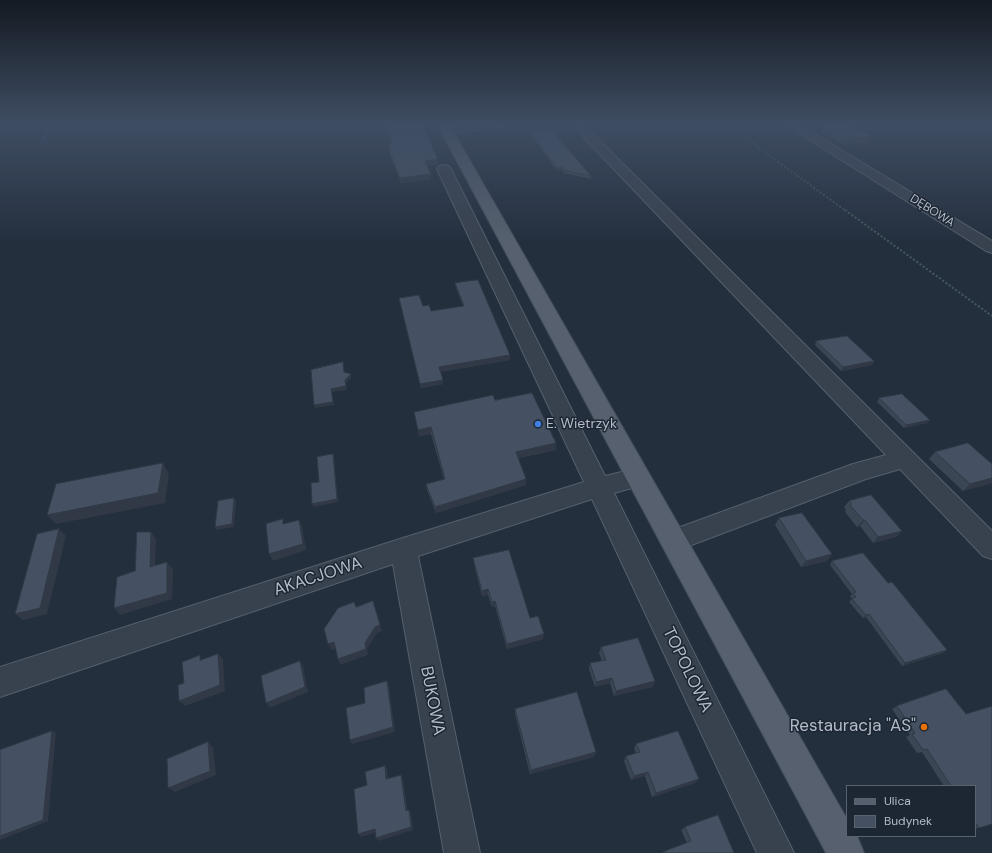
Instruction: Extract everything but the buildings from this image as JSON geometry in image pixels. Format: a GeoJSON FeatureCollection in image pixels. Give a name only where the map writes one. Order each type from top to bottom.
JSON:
{"type":"FeatureCollection","features":[{"type":"Feature","properties":{"kind":"main road"},"geometry":{"type":"LineString","coordinates":[[465,164],[846,853]]}},
{"type":"Feature","properties":{"kind":"street"},"geometry":{"type":"LineString","coordinates":[[616,164],[992,548]]}},
{"type":"Feature","properties":{"kind":"street","name":"DĘBOWA"},"geometry":{"type":"LineString","coordinates":[[855,164],[992,248]]}},
{"type":"Feature","properties":{"kind":"street","name":"TOPOLOWA"},"geometry":{"type":"LineString","coordinates":[[444,169],[776,853]]}},
{"type":"Feature","properties":{"kind":"street"},"geometry":{"type":"LineString","coordinates":[[673,541],[861,471],[905,459]]}},
{"type":"Feature","properties":{"kind":"street","name":"AKACJOWA"},"geometry":{"type":"LineString","coordinates":[[0,682],[402,549],[599,487],[638,477]]}},
{"type":"Feature","properties":{"kind":"street","name":"BUKOWA"},"geometry":{"type":"LineString","coordinates":[[402,549],[462,853]]}},
{"type":"Feature","properties":{"kind":"path"},"geometry":{"type":"LineString","coordinates":[[781,164],[992,316]]}},
{"type":"Feature","properties":{"kind":"place","name":"E. Wietrzyk"},"geometry":{"type":"Point","coordinates":[538,424]}},
{"type":"Feature","properties":{"kind":"place","name":"Restauracja \"AS\""},"geometry":{"type":"Point","coordinates":[924,727]}}]}
